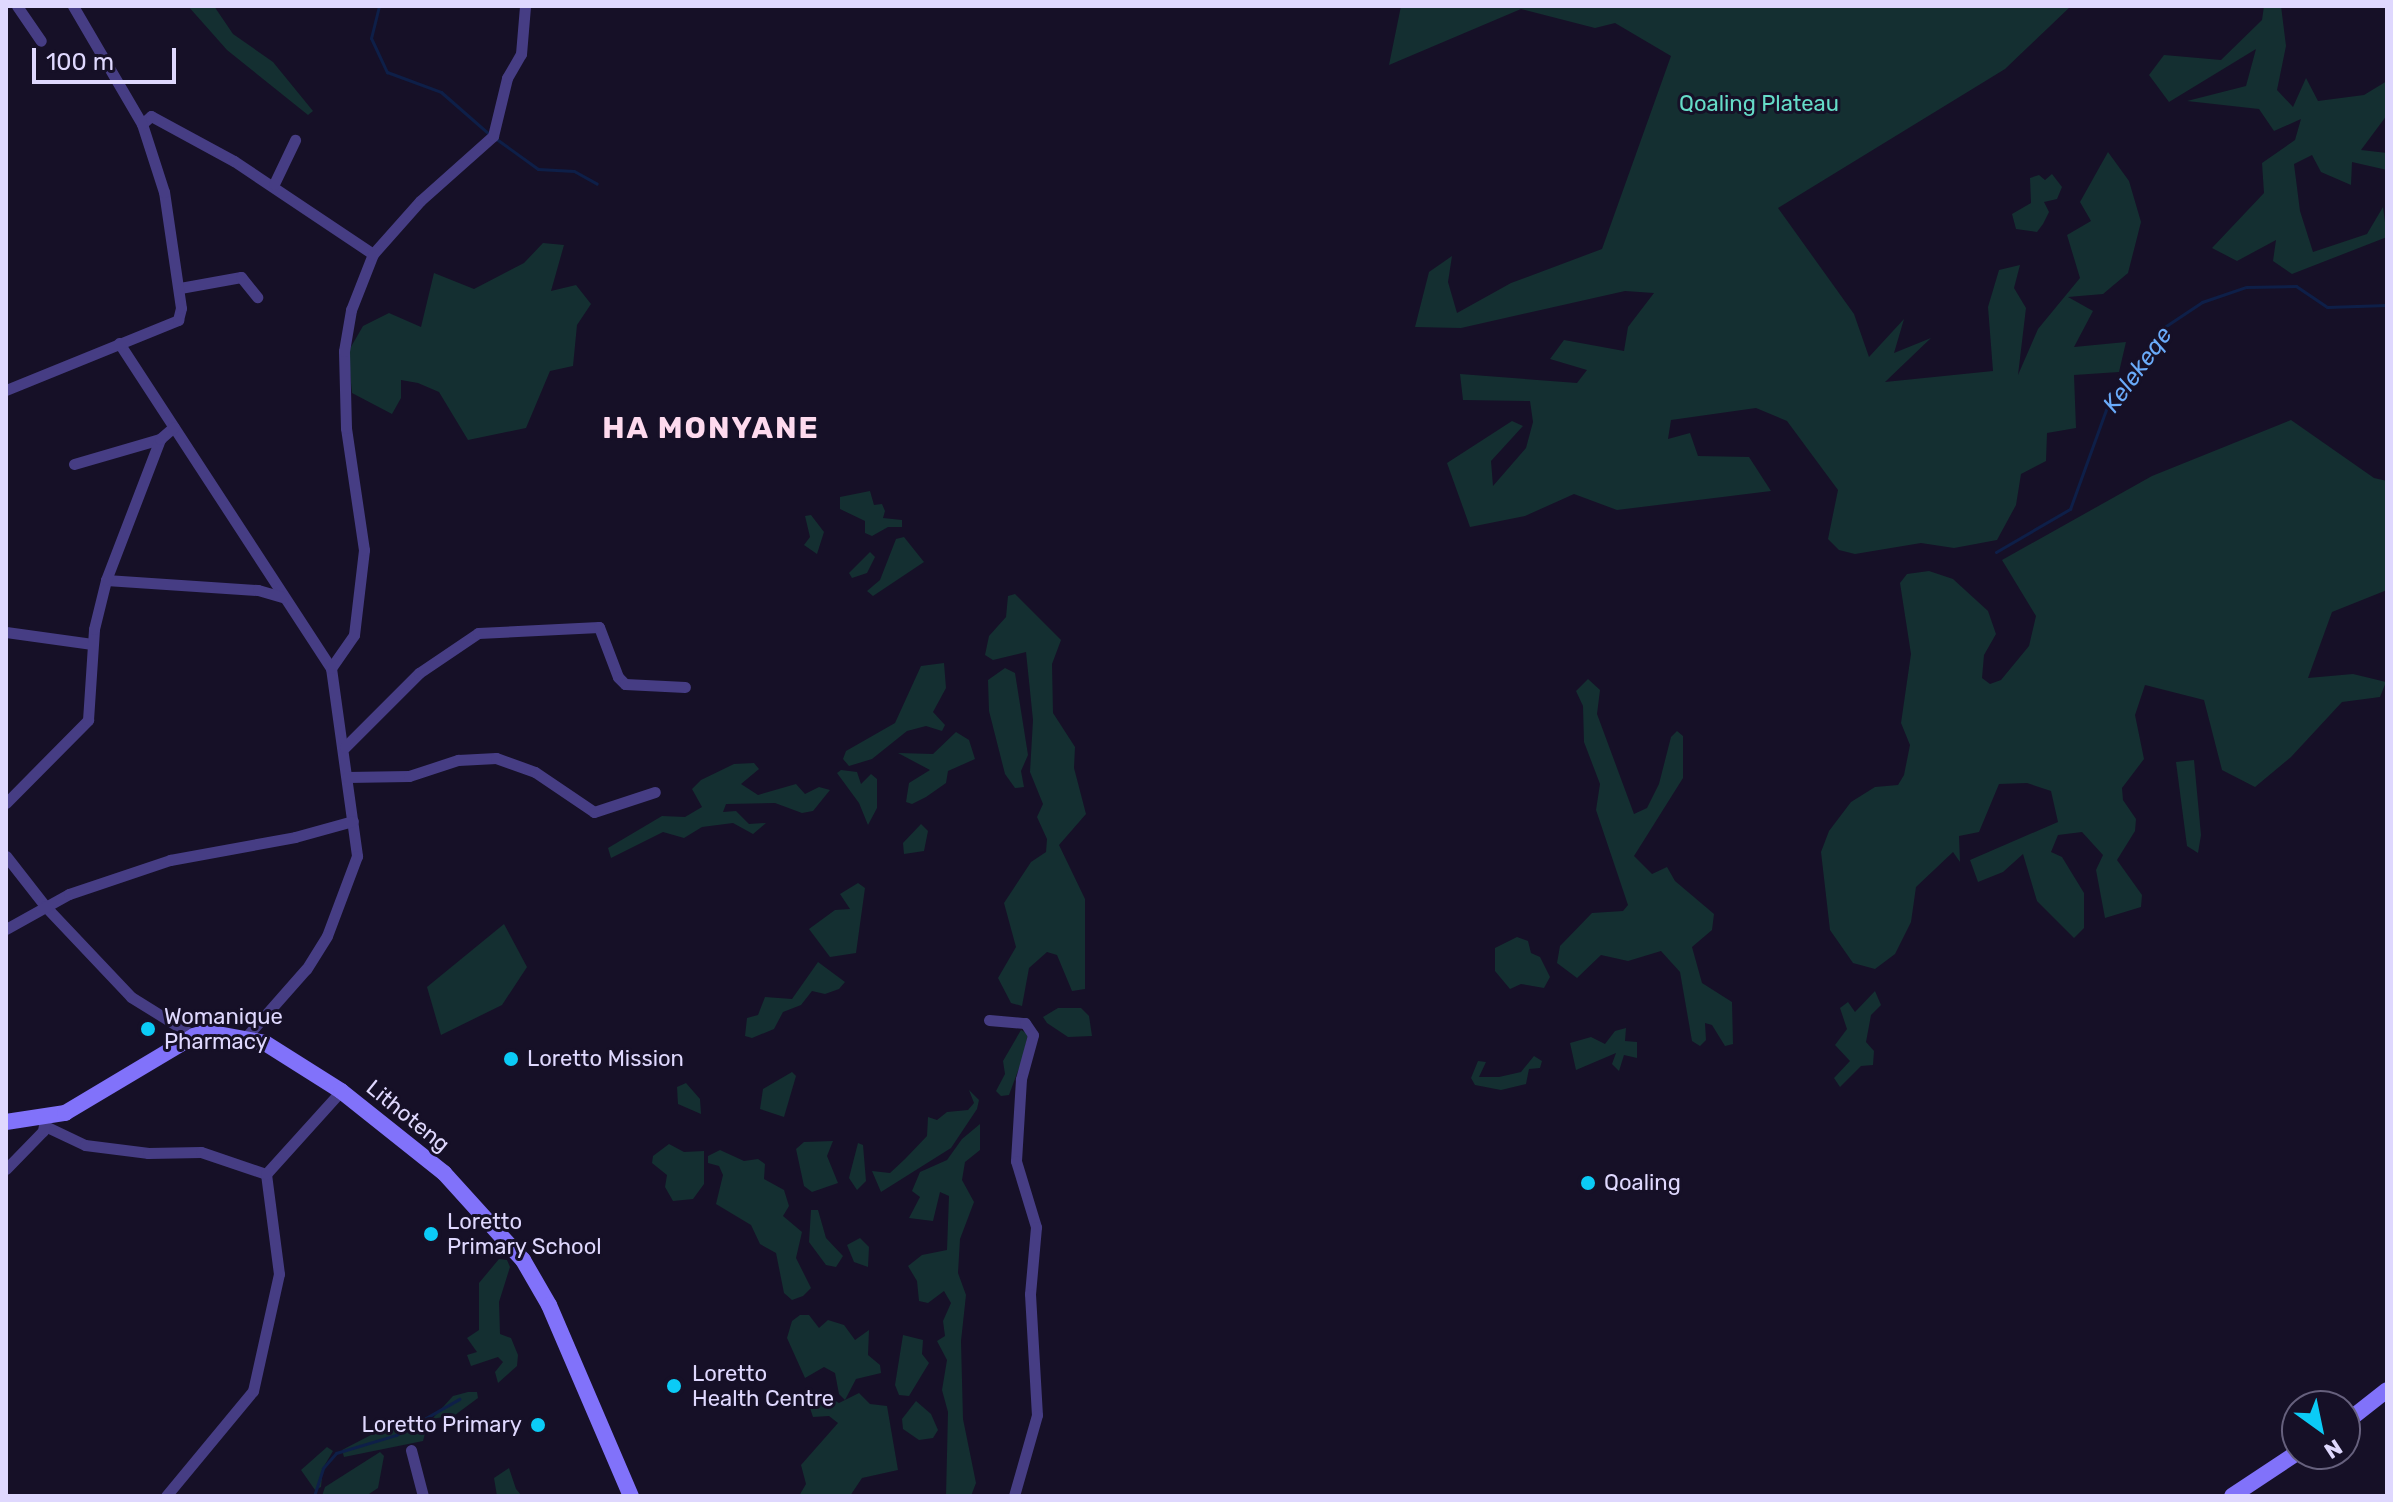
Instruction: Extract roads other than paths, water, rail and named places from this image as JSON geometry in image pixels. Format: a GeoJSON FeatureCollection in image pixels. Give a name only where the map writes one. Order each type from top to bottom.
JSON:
{"type":"FeatureCollection","features":[{"type":"Feature","properties":{"kind":"main road","name":"Lithoteng"},"geometry":{"type":"LineString","coordinates":[[6,1122],[45,1123],[194,1036],[207,1032],[265,1043],[341,1091],[444,1173],[523,1260],[556,1319],[631,1496]]}},
{"type":"Feature","properties":{"kind":"main road"},"geometry":{"type":"LineString","coordinates":[[2361,1410],[2387,1390]]}},
{"type":"Feature","properties":{"kind":"main road"},"geometry":{"type":"LineString","coordinates":[[2232,1496],[2281,1464]]}},
{"type":"Feature","properties":{"kind":"street"},"geometry":{"type":"LineString","coordinates":[[17,6],[41,41]]}},
{"type":"Feature","properties":{"kind":"street"},"geometry":{"type":"LineString","coordinates":[[6,390],[178,320],[180,288],[164,192],[142,124],[73,6]]}},
{"type":"Feature","properties":{"kind":"street"},"geometry":{"type":"LineString","coordinates":[[331,668],[354,635],[364,550],[346,428],[344,351],[351,310],[373,254],[420,201],[493,136],[507,78],[521,54],[525,6]]}},
{"type":"Feature","properties":{"kind":"street"},"geometry":{"type":"LineString","coordinates":[[142,124],[151,116],[274,184],[373,254]]}},
{"type":"Feature","properties":{"kind":"street"},"geometry":{"type":"LineString","coordinates":[[274,184],[295,140]]}},
{"type":"Feature","properties":{"kind":"street"},"geometry":{"type":"LineString","coordinates":[[180,288],[241,277],[257,297]]}},
{"type":"Feature","properties":{"kind":"street"},"geometry":{"type":"LineString","coordinates":[[119,343],[331,668],[345,747],[357,856],[327,936],[306,969],[246,1037]]}},
{"type":"Feature","properties":{"kind":"street"},"geometry":{"type":"LineString","coordinates":[[74,464],[160,439],[174,427]]}},
{"type":"Feature","properties":{"kind":"street"},"geometry":{"type":"LineString","coordinates":[[6,803],[88,720],[92,644],[106,580],[160,439]]}},
{"type":"Feature","properties":{"kind":"street"},"geometry":{"type":"LineString","coordinates":[[106,580],[258,590],[283,597]]}},
{"type":"Feature","properties":{"kind":"street"},"geometry":{"type":"LineString","coordinates":[[345,747],[446,651],[478,633],[518,634],[599,627],[618,677],[625,684],[685,687]]}},
{"type":"Feature","properties":{"kind":"street"},"geometry":{"type":"LineString","coordinates":[[6,632],[92,644]]}},
{"type":"Feature","properties":{"kind":"street"},"geometry":{"type":"LineString","coordinates":[[347,777],[409,776],[458,760],[496,758],[535,772],[594,812],[655,792]]}},
{"type":"Feature","properties":{"kind":"street"},"geometry":{"type":"LineString","coordinates":[[6,929],[45,906],[170,860],[295,837],[353,821]]}},
{"type":"Feature","properties":{"kind":"street"},"geometry":{"type":"LineString","coordinates":[[6,856],[45,906],[131,997],[194,1036]]}},
{"type":"Feature","properties":{"kind":"street"},"geometry":{"type":"LineString","coordinates":[[989,1020],[1025,1023],[1033,1035],[1021,1079],[1016,1161],[1036,1227],[1030,1294],[1038,1400],[1014,1496]]}},
{"type":"Feature","properties":{"kind":"street"},"geometry":{"type":"LineString","coordinates":[[166,1496],[253,1391],[279,1274],[266,1174],[341,1091]]}},
{"type":"Feature","properties":{"kind":"street"},"geometry":{"type":"LineString","coordinates":[[6,1169],[45,1123],[85,1145],[148,1153],[201,1152],[266,1174]]}},
{"type":"Feature","properties":{"kind":"street"},"geometry":{"type":"LineString","coordinates":[[411,1450],[423,1496]]}},
{"type":"Feature","properties":{"kind":"waterway"},"geometry":{"type":"LineString","coordinates":[[379,6],[371,38],[387,72],[441,92],[489,134]]}},
{"type":"Feature","properties":{"kind":"waterway"},"geometry":{"type":"LineString","coordinates":[[495,138],[538,169],[574,171],[597,184]]}},
{"type":"Feature","properties":{"kind":"waterway","name":"Kelekeqe"},"geometry":{"type":"LineString","coordinates":[[1996,552],[2070,509],[2108,404],[2163,328],[2202,302],[2246,287],[2296,286],[2327,307],[2387,305]]}},
{"type":"Feature","properties":{"kind":"waterway"},"geometry":{"type":"LineString","coordinates":[[314,1496],[323,1468],[336,1453],[396,1435],[459,1399]]}},
{"type":"Feature","properties":{"kind":"place","name":"Womanique Pharmacy"},"geometry":{"type":"Point","coordinates":[148,1029]}},
{"type":"Feature","properties":{"kind":"place","name":"Loretto Mission"},"geometry":{"type":"Point","coordinates":[511,1059]}},
{"type":"Feature","properties":{"kind":"place","name":"Qoaling"},"geometry":{"type":"Point","coordinates":[1588,1183]}},
{"type":"Feature","properties":{"kind":"place","name":"Loretto Primary School"},"geometry":{"type":"Point","coordinates":[431,1234]}},
{"type":"Feature","properties":{"kind":"place","name":"Loretto Health Centre"},"geometry":{"type":"Point","coordinates":[674,1386]}},
{"type":"Feature","properties":{"kind":"place","name":"Loretto Primary"},"geometry":{"type":"Point","coordinates":[538,1425]}},
{"type":"Feature","properties":{"kind":"district","name":"HA MONYANE"},"geometry":{"type":"Point","coordinates":[711,428]}},
{"type":"Feature","properties":{"kind":"park label","name":"Qoaling Plateau"},"geometry":{"type":"Point","coordinates":[1759,104]}}]}
